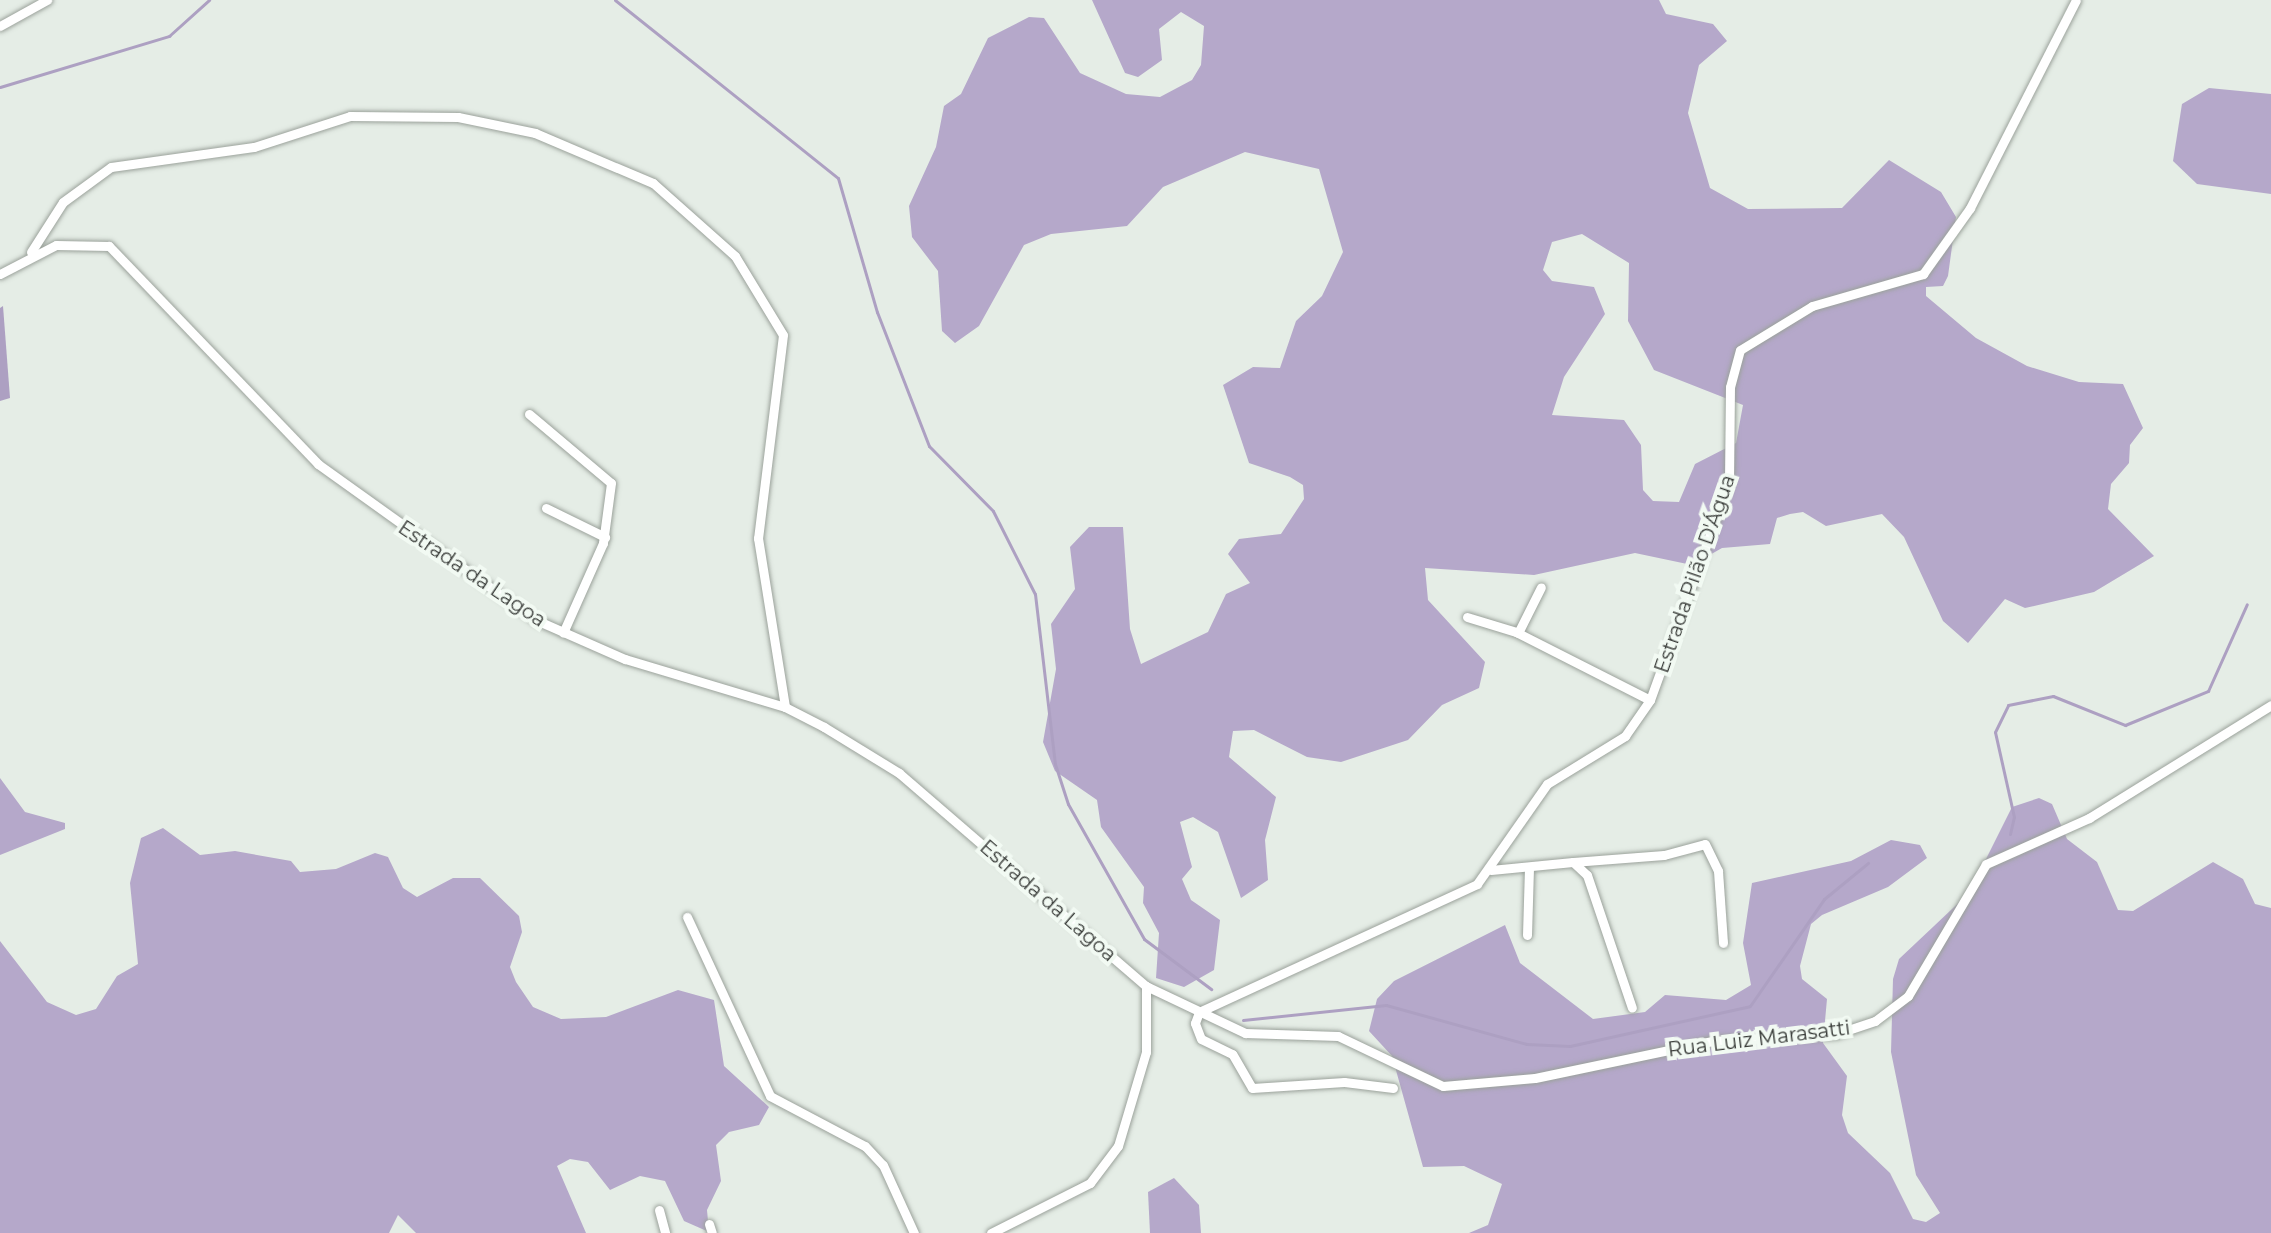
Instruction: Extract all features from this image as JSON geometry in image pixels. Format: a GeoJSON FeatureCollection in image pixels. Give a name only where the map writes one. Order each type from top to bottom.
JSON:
{"type":"FeatureCollection","features":[{"type":"Feature","properties":{"kind":"street","name":"Estrada Pilão D'Água"},"geometry":{"type":"LineString","coordinates":[[1199,1012],[1417,917],[1491,870],[1537,794],[1612,749],[1650,700],[1732,473],[1730,387],[1740,350],[1812,306],[1923,274],[1970,208],[2076,0]]}},
{"type":"Feature","properties":{"kind":"street"},"geometry":{"type":"LineString","coordinates":[[0,26],[43,1]]}},
{"type":"Feature","properties":{"kind":"street"},"geometry":{"type":"LineString","coordinates":[[31,252],[63,202],[111,167],[254,147],[350,116],[458,117],[535,133],[653,183],[735,256],[783,335],[758,547],[785,707]]}},
{"type":"Feature","properties":{"kind":"street","name":"Estrada da Lagoa"},"geometry":{"type":"LineString","coordinates":[[0,274],[31,252],[95,243],[121,253],[344,487],[563,633],[655,670],[785,707],[899,773],[1146,986]]}},
{"type":"Feature","properties":{"kind":"street"},"geometry":{"type":"LineString","coordinates":[[529,414],[610,477],[605,537],[563,633]]}},
{"type":"Feature","properties":{"kind":"street"},"geometry":{"type":"LineString","coordinates":[[546,508],[605,537]]}},
{"type":"Feature","properties":{"kind":"street"},"geometry":{"type":"LineString","coordinates":[[1518,633],[1541,587]]}},
{"type":"Feature","properties":{"kind":"street"},"geometry":{"type":"LineString","coordinates":[[1467,617],[1518,633],[1650,700]]}},
{"type":"Feature","properties":{"kind":"street","name":"Rua Luiz Marasatti"},"geometry":{"type":"LineString","coordinates":[[1146,986],[1245,1033],[1328,1033],[1428,1083],[1461,1086],[1712,1041],[1857,1029],[1908,996],[1986,864],[2089,818],[2271,705]]}},
{"type":"Feature","properties":{"kind":"street"},"geometry":{"type":"LineString","coordinates":[[1491,870],[1529,868],[1705,844],[1717,863],[1723,943]]}},
{"type":"Feature","properties":{"kind":"street"},"geometry":{"type":"LineString","coordinates":[[1573,862],[1592,883],[1632,1008]]}},
{"type":"Feature","properties":{"kind":"street"},"geometry":{"type":"LineString","coordinates":[[1527,935],[1529,868]]}},
{"type":"Feature","properties":{"kind":"street"},"geometry":{"type":"LineString","coordinates":[[687,917],[770,1096],[865,1146],[883,1165],[914,1233]]}},
{"type":"Feature","properties":{"kind":"street"},"geometry":{"type":"LineString","coordinates":[[991,1233],[1081,1189],[1118,1146],[1146,1052],[1146,986]]}},
{"type":"Feature","properties":{"kind":"street"},"geometry":{"type":"LineString","coordinates":[[1199,1012],[1201,1039],[1227,1048],[1252,1088],[1344,1082],[1393,1088]]}},
{"type":"Feature","properties":{"kind":"street"},"geometry":{"type":"LineString","coordinates":[[659,1210],[665,1233]]}},
{"type":"Feature","properties":{"kind":"shaded area"},"geometry":{"type":"Polygon","coordinates":[[[1092,0],[1659,0],[1666,14],[1713,24],[1727,41],[1699,65],[1688,113],[1710,188],[1748,209],[1842,208],[1889,160],[1941,192],[1956,217],[1948,276],[1943,286],[1926,287],[1926,296],[1976,338],[2027,366],[2079,382],[2123,384],[2143,428],[2130,445],[2129,463],[2111,484],[2108,509],[2154,556],[2094,592],[2025,608],[2005,599],[1968,643],[1943,621],[1904,537],[1882,514],[1826,526],[1803,512],[1790,514],[1777,518],[1770,544],[1722,548],[1692,565],[1635,553],[1534,575],[1425,568],[1428,600],[1485,662],[1479,688],[1442,705],[1408,740],[1341,762],[1307,757],[1254,730],[1233,731],[1229,757],[1276,797],[1265,840],[1268,880],[1241,898],[1218,832],[1193,817],[1180,822],[1192,867],[1182,879],[1191,900],[1220,920],[1214,970],[1184,987],[1156,978],[1159,933],[1143,903],[1144,887],[1101,827],[1097,800],[1055,771],[1043,742],[1056,669],[1051,624],[1075,589],[1070,547],[1089,527],[1123,527],[1130,629],[1141,664],[1208,632],[1226,594],[1250,583],[1228,554],[1239,539],[1281,534],[1304,499],[1303,485],[1290,477],[1249,463],[1223,385],[1253,367],[1280,368],[1296,321],[1322,296],[1343,252],[1319,169],[1245,152],[1163,187],[1127,226],[1051,234],[1024,245],[979,326],[955,343],[942,331],[938,271],[912,237],[909,206],[936,147],[944,106],[961,94],[988,38],[1029,17],[1044,18],[1080,73],[1126,94],[1160,97],[1192,80],[1201,65],[1204,26],[1181,12],[1159,29],[1162,60],[1138,77],[1125,73],[1092,0]],[[1582,234],[1552,242],[1543,270],[1552,281],[1594,287],[1605,314],[1564,377],[1552,415],[1624,420],[1641,445],[1643,490],[1653,501],[1679,502],[1695,464],[1736,443],[1743,405],[1654,370],[1628,321],[1629,263],[1582,234]]]}},
{"type":"Feature","properties":{"kind":"shaded area"},"geometry":{"type":"Polygon","coordinates":[[[2209,88],[2271,94],[2271,194],[2197,184],[2173,161],[2182,104],[2209,88]]]}},
{"type":"Feature","properties":{"kind":"shaded area"},"geometry":{"type":"Polygon","coordinates":[[[3,306],[10,398],[0,401],[0,308],[3,306]]]}},
{"type":"Feature","properties":{"kind":"shaded area"},"geometry":{"type":"Polygon","coordinates":[[[0,778],[25,812],[65,823],[65,829],[0,855],[0,778]]]}},
{"type":"Feature","properties":{"kind":"shaded area"},"geometry":{"type":"Polygon","coordinates":[[[2039,798],[2052,804],[2067,839],[2097,862],[2118,910],[2133,911],[2213,862],[2243,879],[2255,904],[2271,908],[2271,1233],[1469,1233],[1488,1225],[1502,1184],[1464,1166],[1423,1167],[1392,1056],[1369,1031],[1377,999],[1394,981],[1505,925],[1520,963],[1593,1019],[1645,1012],[1665,995],[1726,1000],[1751,985],[1743,943],[1752,883],[1851,861],[1891,840],[1920,845],[1927,858],[1888,887],[1822,915],[1811,924],[1800,966],[1802,979],[1827,999],[1823,1043],[1847,1076],[1842,1115],[1848,1133],[1890,1173],[1913,1219],[1926,1222],[1940,1213],[1916,1175],[1891,1052],[1893,979],[1899,959],[1969,893],[2012,807],[2039,798]]]}},
{"type":"Feature","properties":{"kind":"shaded area"},"geometry":{"type":"Polygon","coordinates":[[[163,828],[200,855],[235,851],[291,861],[300,872],[336,869],[375,853],[388,857],[403,888],[417,897],[453,878],[480,878],[519,916],[522,932],[510,967],[516,982],[533,1007],[561,1019],[606,1017],[678,990],[714,1000],[724,1066],[769,1107],[759,1125],[729,1132],[716,1145],[721,1181],[707,1210],[709,1232],[684,1221],[665,1181],[640,1176],[610,1190],[588,1162],[570,1159],[557,1166],[586,1233],[416,1233],[398,1215],[389,1233],[0,1233],[0,941],[47,1002],[76,1015],[96,1009],[117,976],[138,964],[130,883],[141,838],[163,828]]]}},
{"type":"Feature","properties":{"kind":"shaded area"},"geometry":{"type":"Polygon","coordinates":[[[1174,1178],[1199,1205],[1201,1233],[1150,1233],[1148,1192],[1174,1178]]]}},
{"type":"Feature","properties":{"kind":"waterway"},"geometry":{"type":"LineString","coordinates":[[0,87],[169,36],[209,0]]}},
{"type":"Feature","properties":{"kind":"waterway"},"geometry":{"type":"LineString","coordinates":[[615,0],[838,178],[877,312],[929,446],[993,511],[1035,594],[1055,764],[1068,804],[1144,939],[1211,989]]}},
{"type":"Feature","properties":{"kind":"waterway"},"geometry":{"type":"LineString","coordinates":[[2010,834],[2014,817],[1995,732],[2008,705],[2053,696],[2125,725],[2208,691],[2247,604]]}},
{"type":"Feature","properties":{"kind":"waterway"},"geometry":{"type":"LineString","coordinates":[[1243,1020],[1386,1005],[1527,1044],[1570,1046],[1750,1006],[1824,899],[1868,863]]}}]}
